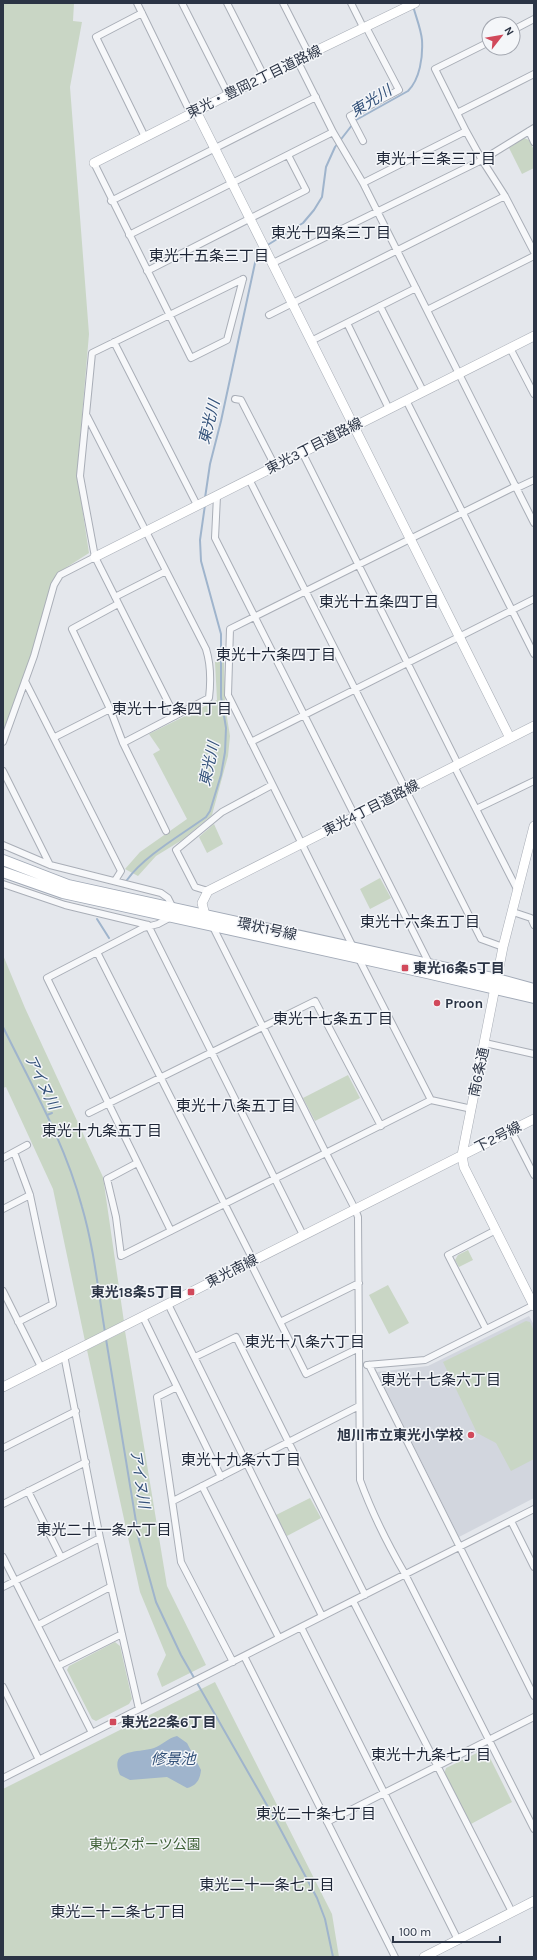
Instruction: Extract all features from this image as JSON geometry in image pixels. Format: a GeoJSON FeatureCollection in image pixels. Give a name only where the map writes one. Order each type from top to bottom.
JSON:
{"type":"FeatureCollection","features":[{"type":"Feature","properties":{"kind":"main road","name":"環状1号線"},"geometry":{"type":"LineString","coordinates":[[3,860],[68,885],[173,912],[212,925],[359,958],[428,968]]}},
{"type":"Feature","properties":{"kind":"main road","name":"環状1号線"},"geometry":{"type":"LineString","coordinates":[[3,872],[63,893],[173,912],[205,915],[354,947],[428,968],[497,984],[534,989]]}},
{"type":"Feature","properties":{"kind":"main road","name":"環状1号線"},"geometry":{"type":"LineString","coordinates":[[497,984],[534,998]]}},
{"type":"Feature","properties":{"kind":"street"},"geometry":{"type":"LineString","coordinates":[[137,3],[194,112],[215,148],[262,240],[292,303],[510,738]]}},
{"type":"Feature","properties":{"kind":"street"},"geometry":{"type":"LineString","coordinates":[[182,3],[228,94]]}},
{"type":"Feature","properties":{"kind":"street"},"geometry":{"type":"LineString","coordinates":[[227,3],[264,76]]}},
{"type":"Feature","properties":{"kind":"street"},"geometry":{"type":"LineString","coordinates":[[283,3],[309,54]]}},
{"type":"Feature","properties":{"kind":"street"},"geometry":{"type":"LineString","coordinates":[[351,3],[399,90],[350,116],[363,141]]}},
{"type":"Feature","properties":{"kind":"street","name":"東光・豊岡2丁目道路線"},"geometry":{"type":"LineString","coordinates":[[94,163],[228,94],[365,28],[408,5]]}},
{"type":"Feature","properties":{"kind":"street"},"geometry":{"type":"LineString","coordinates":[[142,13],[96,37],[145,136]]}},
{"type":"Feature","properties":{"kind":"street"},"geometry":{"type":"LineString","coordinates":[[521,26],[534,19]]}},
{"type":"Feature","properties":{"kind":"street"},"geometry":{"type":"LineString","coordinates":[[481,46],[435,69],[466,131],[482,160],[505,196],[534,252]]}},
{"type":"Feature","properties":{"kind":"street"},"geometry":{"type":"LineString","coordinates":[[298,60],[340,145],[363,183],[534,523]]}},
{"type":"Feature","properties":{"kind":"street"},"geometry":{"type":"LineString","coordinates":[[457,113],[534,74]]}},
{"type":"Feature","properties":{"kind":"street"},"geometry":{"type":"LineString","coordinates":[[111,200],[316,97]]}},
{"type":"Feature","properties":{"kind":"street"},"geometry":{"type":"LineString","coordinates":[[272,260],[377,212],[482,160],[531,130],[534,142]]}},
{"type":"Feature","properties":{"kind":"street"},"geometry":{"type":"LineString","coordinates":[[363,183],[466,131]]}},
{"type":"Feature","properties":{"kind":"street"},"geometry":{"type":"LineString","coordinates":[[129,235],[288,155],[335,135]]}},
{"type":"Feature","properties":{"kind":"street"},"geometry":{"type":"LineString","coordinates":[[147,271],[306,190],[288,155]]}},
{"type":"Feature","properties":{"kind":"street"},"geometry":{"type":"LineString","coordinates":[[94,163],[168,315],[191,358],[227,340],[243,279],[168,315],[92,353],[80,476],[94,557],[175,716]]}},
{"type":"Feature","properties":{"kind":"street"},"geometry":{"type":"LineString","coordinates":[[269,315],[505,196]]}},
{"type":"Feature","properties":{"kind":"street"},"geometry":{"type":"LineString","coordinates":[[427,310],[534,256]]}},
{"type":"Feature","properties":{"kind":"street"},"geometry":{"type":"LineString","coordinates":[[311,341],[416,288]]}},
{"type":"Feature","properties":{"kind":"street"},"geometry":{"type":"LineString","coordinates":[[380,306],[423,391]]}},
{"type":"Feature","properties":{"kind":"street"},"geometry":{"type":"LineString","coordinates":[[347,323],[389,408]]}},
{"type":"Feature","properties":{"kind":"street","name":"東光3丁目道路線"},"geometry":{"type":"LineString","coordinates":[[94,557],[534,336]]}},
{"type":"Feature","properties":{"kind":"street"},"geometry":{"type":"LineString","coordinates":[[114,342],[199,505]]}},
{"type":"Feature","properties":{"kind":"street"},"geometry":{"type":"LineString","coordinates":[[510,348],[534,394]]}},
{"type":"Feature","properties":{"kind":"street"},"geometry":{"type":"LineString","coordinates":[[235,399],[241,400],[275,466]]}},
{"type":"Feature","properties":{"kind":"street"},"geometry":{"type":"LineString","coordinates":[[406,400],[534,654]]}},
{"type":"Feature","properties":{"kind":"street"},"geometry":{"type":"LineString","coordinates":[[87,416],[206,649],[211,681],[209,698],[123,743]]}},
{"type":"Feature","properties":{"kind":"street"},"geometry":{"type":"LineString","coordinates":[[302,452],[359,564],[476,809],[518,892]]}},
{"type":"Feature","properties":{"kind":"street"},"geometry":{"type":"LineString","coordinates":[[249,479],[481,939],[503,947]]}},
{"type":"Feature","properties":{"kind":"street"},"geometry":{"type":"LineString","coordinates":[[431,1100],[272,785],[228,694],[230,629],[462,512],[534,480]]}},
{"type":"Feature","properties":{"kind":"street"},"geometry":{"type":"LineString","coordinates":[[214,497],[215,538],[305,715],[428,968]]}},
{"type":"Feature","properties":{"kind":"street"},"geometry":{"type":"LineString","coordinates":[[3,742],[25,681],[57,579],[60,575],[94,557]]}},
{"type":"Feature","properties":{"kind":"street"},"geometry":{"type":"LineString","coordinates":[[115,597],[166,571]]}},
{"type":"Feature","properties":{"kind":"street"},"geometry":{"type":"LineString","coordinates":[[251,742],[534,599]]}},
{"type":"Feature","properties":{"kind":"street"},"geometry":{"type":"LineString","coordinates":[[118,604],[72,629],[110,709],[123,743],[166,831]]}},
{"type":"Feature","properties":{"kind":"street"},"geometry":{"type":"LineString","coordinates":[[25,681],[55,737],[121,871],[116,879],[117,882]]}},
{"type":"Feature","properties":{"kind":"street"},"geometry":{"type":"LineString","coordinates":[[55,737],[110,709]]}},
{"type":"Feature","properties":{"kind":"street","name":"東光4丁目道路線"},"geometry":{"type":"LineString","coordinates":[[208,891],[302,842],[534,726]]}},
{"type":"Feature","properties":{"kind":"street"},"geometry":{"type":"LineString","coordinates":[[3,771],[50,865]]}},
{"type":"Feature","properties":{"kind":"street"},"geometry":{"type":"LineString","coordinates":[[476,809],[534,781]]}},
{"type":"Feature","properties":{"kind":"street"},"geometry":{"type":"LineString","coordinates":[[272,785],[222,812],[176,850],[194,887],[208,891],[202,904],[205,915],[212,925],[358,1217],[360,1480],[382,1535],[405,1574],[489,1740],[532,1820],[534,1829]]}},
{"type":"Feature","properties":{"kind":"street","name":"南6条通"},"geometry":{"type":"LineString","coordinates":[[534,826],[503,947],[497,984],[462,1155],[464,1167],[534,1305]]}},
{"type":"Feature","properties":{"kind":"street"},"geometry":{"type":"LineString","coordinates":[[3,845],[50,865],[162,893],[168,898],[173,912],[158,924],[148,925],[65,905],[3,884]]}},
{"type":"Feature","properties":{"kind":"street"},"geometry":{"type":"LineString","coordinates":[[513,912],[531,918],[534,925]]}},
{"type":"Feature","properties":{"kind":"street"},"geometry":{"type":"LineString","coordinates":[[148,925],[47,978],[171,1231]]}},
{"type":"Feature","properties":{"kind":"street"},"geometry":{"type":"LineString","coordinates":[[148,925],[210,1053],[303,1235]]}},
{"type":"Feature","properties":{"kind":"street"},"geometry":{"type":"LineString","coordinates":[[97,952],[224,1205],[306,1374],[359,1348]]}},
{"type":"Feature","properties":{"kind":"street"},"geometry":{"type":"LineString","coordinates":[[89,1113],[315,1001],[381,1126]]}},
{"type":"Feature","properties":{"kind":"street"},"geometry":{"type":"LineString","coordinates":[[485,1043],[534,1054]]}},
{"type":"Feature","properties":{"kind":"street"},"geometry":{"type":"LineString","coordinates":[[137,1163],[107,1179],[116,1217],[121,1256],[431,1100],[472,1109]]}},
{"type":"Feature","properties":{"kind":"street","name":"下2号線"},"geometry":{"type":"LineString","coordinates":[[462,1155],[534,1119]]}},
{"type":"Feature","properties":{"kind":"street"},"geometry":{"type":"LineString","coordinates":[[511,1130],[531,1163],[534,1175]]}},
{"type":"Feature","properties":{"kind":"street"},"geometry":{"type":"LineString","coordinates":[[3,1158],[26,1146]]}},
{"type":"Feature","properties":{"kind":"street"},"geometry":{"type":"LineString","coordinates":[[14,1152],[30,1195],[53,1304],[18,1322]]}},
{"type":"Feature","properties":{"kind":"street","name":"東光南線"},"geometry":{"type":"LineString","coordinates":[[3,1387],[462,1155]]}},
{"type":"Feature","properties":{"kind":"street"},"geometry":{"type":"LineString","coordinates":[[3,1209],[30,1195]]}},
{"type":"Feature","properties":{"kind":"street"},"geometry":{"type":"LineString","coordinates":[[486,1329],[448,1255],[496,1230]]}},
{"type":"Feature","properties":{"kind":"street"},"geometry":{"type":"LineString","coordinates":[[280,1322],[359,1283]]}},
{"type":"Feature","properties":{"kind":"street"},"geometry":{"type":"LineString","coordinates":[[3,1291],[41,1367]]}},
{"type":"Feature","properties":{"kind":"street"},"geometry":{"type":"LineString","coordinates":[[168,1304],[322,1616]]}},
{"type":"Feature","properties":{"kind":"street"},"geometry":{"type":"LineString","coordinates":[[359,1366],[425,1360],[534,1305]]}},
{"type":"Feature","properties":{"kind":"street"},"geometry":{"type":"LineString","coordinates":[[144,1317],[221,1477]]}},
{"type":"Feature","properties":{"kind":"street"},"geometry":{"type":"LineString","coordinates":[[195,1357],[236,1337],[365,1595]]}},
{"type":"Feature","properties":{"kind":"street"},"geometry":{"type":"LineString","coordinates":[[64,1355],[110,1587],[139,1709]]}},
{"type":"Feature","properties":{"kind":"street"},"geometry":{"type":"LineString","coordinates":[[369,1365],[534,1696]]}},
{"type":"Feature","properties":{"kind":"street"},"geometry":{"type":"LineString","coordinates":[[177,1387],[157,1398],[181,1562],[233,1662]]}},
{"type":"Feature","properties":{"kind":"street"},"geometry":{"type":"LineString","coordinates":[[173,1501],[359,1406]]}},
{"type":"Feature","properties":{"kind":"street"},"geometry":{"type":"LineString","coordinates":[[3,1448],[76,1411]]}},
{"type":"Feature","properties":{"kind":"street"},"geometry":{"type":"LineString","coordinates":[[3,1504],[86,1462]]}},
{"type":"Feature","properties":{"kind":"street"},"geometry":{"type":"LineString","coordinates":[[202,1486],[279,1638]]}},
{"type":"Feature","properties":{"kind":"street"},"geometry":{"type":"LineString","coordinates":[[28,1491],[61,1557]]}},
{"type":"Feature","properties":{"kind":"street"},"geometry":{"type":"LineString","coordinates":[[3,1778],[534,1510]]}},
{"type":"Feature","properties":{"kind":"street"},"geometry":{"type":"LineString","coordinates":[[510,1521],[534,1567]]}},
{"type":"Feature","properties":{"kind":"street"},"geometry":{"type":"LineString","coordinates":[[3,1587],[100,1538]]}},
{"type":"Feature","properties":{"kind":"street"},"geometry":{"type":"LineString","coordinates":[[3,1557],[92,1733]]}},
{"type":"Feature","properties":{"kind":"street"},"geometry":{"type":"LineString","coordinates":[[38,1625],[110,1587]]}},
{"type":"Feature","properties":{"kind":"street"},"geometry":{"type":"LineString","coordinates":[[353,1601],[436,1767],[512,1912]]}},
{"type":"Feature","properties":{"kind":"street"},"geometry":{"type":"LineString","coordinates":[[301,1627],[458,1940]]}},
{"type":"Feature","properties":{"kind":"street"},"geometry":{"type":"LineString","coordinates":[[58,1666],[122,1634]]}},
{"type":"Feature","properties":{"kind":"street"},"geometry":{"type":"LineString","coordinates":[[244,1656],[395,1957]]}},
{"type":"Feature","properties":{"kind":"street"},"geometry":{"type":"LineString","coordinates":[[3,1687],[39,1760]]}},
{"type":"Feature","properties":{"kind":"street"},"geometry":{"type":"LineString","coordinates":[[328,1822],[534,1717]]}},
{"type":"Feature","properties":{"kind":"street"},"geometry":{"type":"LineString","coordinates":[[424,1957],[534,1901]]}},
{"type":"Feature","properties":{"kind":"shaded area","name":"旭川市立東光小学校"},"geometry":{"type":"Polygon","coordinates":[[[529,1316],[534,1325],[534,1498],[459,1537],[377,1372],[428,1366],[529,1316]]]}},
{"type":"Feature","properties":{"kind":"green space"},"geometry":{"type":"Polygon","coordinates":[[[3,3],[74,3],[73,21],[82,22],[70,87],[89,334],[77,474],[89,553],[56,574],[23,681],[3,731],[3,3]]]}},
{"type":"Feature","properties":{"kind":"green space"},"geometry":{"type":"Polygon","coordinates":[[[524,138],[529,140],[534,150],[534,168],[522,174],[509,148],[524,138]]]}},
{"type":"Feature","properties":{"kind":"green space"},"geometry":{"type":"Polygon","coordinates":[[[215,662],[224,662],[225,705],[230,736],[228,756],[212,815],[182,840],[156,856],[138,876],[125,869],[140,852],[187,819],[153,754],[160,750],[149,734],[217,700],[215,662]]]}},
{"type":"Feature","properties":{"kind":"green space"},"geometry":{"type":"Polygon","coordinates":[[[214,824],[223,844],[207,853],[199,837],[214,824]]]}},
{"type":"Feature","properties":{"kind":"green space"},"geometry":{"type":"Polygon","coordinates":[[[380,878],[391,898],[370,909],[360,889],[380,878]]]}},
{"type":"Feature","properties":{"kind":"green space"},"geometry":{"type":"Polygon","coordinates":[[[3,955],[25,1008],[103,1177],[124,1322],[85,1341],[53,1189],[6,1087],[3,1088],[3,955]]]}},
{"type":"Feature","properties":{"kind":"green space"},"geometry":{"type":"Polygon","coordinates":[[[348,1075],[360,1098],[315,1121],[303,1098],[348,1075]]]}},
{"type":"Feature","properties":{"kind":"green space"},"geometry":{"type":"Polygon","coordinates":[[[468,1250],[473,1260],[459,1267],[455,1260],[458,1255],[468,1250]]]}},
{"type":"Feature","properties":{"kind":"green space"},"geometry":{"type":"Polygon","coordinates":[[[388,1285],[409,1323],[389,1334],[369,1295],[388,1285]]]}},
{"type":"Feature","properties":{"kind":"green space"},"geometry":{"type":"Polygon","coordinates":[[[526,1321],[530,1322],[534,1331],[534,1459],[511,1471],[496,1443],[477,1433],[443,1362],[526,1321]]]}},
{"type":"Feature","properties":{"kind":"green space"},"geometry":{"type":"Polygon","coordinates":[[[125,1331],[167,1586],[206,1665],[162,1687],[157,1674],[166,1655],[140,1592],[87,1350],[125,1331]]]}},
{"type":"Feature","properties":{"kind":"green space"},"geometry":{"type":"Polygon","coordinates":[[[310,1498],[321,1518],[287,1536],[276,1515],[310,1498]]]}},
{"type":"Feature","properties":{"kind":"green space"},"geometry":{"type":"Polygon","coordinates":[[[115,1642],[120,1646],[132,1699],[129,1704],[96,1721],[92,1719],[67,1670],[69,1666],[115,1642]]]}},
{"type":"Feature","properties":{"kind":"green space","name":"東光スポーツ公園"},"geometry":{"type":"Polygon","coordinates":[[[215,1682],[332,1914],[339,1957],[3,1957],[3,1789],[215,1682]]]}},
{"type":"Feature","properties":{"kind":"green space"},"geometry":{"type":"Polygon","coordinates":[[[481,1751],[487,1752],[512,1802],[471,1824],[444,1774],[446,1768],[481,1751]]]}},
{"type":"Feature","properties":{"kind":"water","name":"修景池"},"geometry":{"type":"Polygon","coordinates":[[[177,1736],[187,1743],[201,1770],[199,1780],[193,1786],[187,1788],[167,1777],[130,1780],[120,1775],[117,1766],[118,1760],[122,1756],[127,1753],[154,1748],[177,1736]]]}},
{"type":"Feature","properties":{"kind":"waterway","name":"東光川"},"geometry":{"type":"LineString","coordinates":[[266,246],[303,223],[314,210],[322,197],[326,167],[335,147],[356,120],[408,91],[412,86],[420,67],[422,47],[421,32],[413,6]]}},
{"type":"Feature","properties":{"kind":"waterway","name":"東光川"},"geometry":{"type":"LineString","coordinates":[[205,498],[210,464],[221,421],[255,263],[262,248]]}},
{"type":"Feature","properties":{"kind":"waterway","name":"東光川"},"geometry":{"type":"LineString","coordinates":[[127,880],[134,871],[153,854],[206,817],[210,811],[221,775],[225,752],[226,728],[221,697],[221,634],[201,561],[200,540],[205,505]]}},
{"type":"Feature","properties":{"kind":"waterway","name":"東光川"},"geometry":{"type":"LineString","coordinates":[[97,919],[109,938]]}},
{"type":"Feature","properties":{"kind":"waterway","name":"アイヌ川"},"geometry":{"type":"LineString","coordinates":[[3,1027],[47,1115],[67,1160],[75,1183],[90,1238],[105,1332]]}},
{"type":"Feature","properties":{"kind":"waterway","name":"アイヌ川"},"geometry":{"type":"LineString","coordinates":[[47,1115],[52,1113]]}},
{"type":"Feature","properties":{"kind":"waterway","name":"アイヌ川"},"geometry":{"type":"LineString","coordinates":[[106,1339],[139,1540],[156,1602],[181,1655],[276,1821],[317,1898],[325,1919],[333,1957]]}},
{"type":"Feature","properties":{"kind":"place","name":"東光16条5丁目"},"geometry":{"type":"Point","coordinates":[405,968]}},
{"type":"Feature","properties":{"kind":"place","name":"Proon"},"geometry":{"type":"Point","coordinates":[437,1003]}},
{"type":"Feature","properties":{"kind":"place","name":"東光18条5丁目"},"geometry":{"type":"Point","coordinates":[191,1292]}},
{"type":"Feature","properties":{"kind":"place","name":"旭川市立東光小学校"},"geometry":{"type":"Point","coordinates":[471,1435]}},
{"type":"Feature","properties":{"kind":"place","name":"東光22条6丁目"},"geometry":{"type":"Point","coordinates":[113,1722]}},
{"type":"Feature","properties":{"kind":"district","name":"東光十三条三丁目"},"geometry":{"type":"Point","coordinates":[436,159]}},
{"type":"Feature","properties":{"kind":"district","name":"東光十四条三丁目"},"geometry":{"type":"Point","coordinates":[331,233]}},
{"type":"Feature","properties":{"kind":"district","name":"東光十五条三丁目"},"geometry":{"type":"Point","coordinates":[209,256]}},
{"type":"Feature","properties":{"kind":"district","name":"東光十五条四丁目"},"geometry":{"type":"Point","coordinates":[379,602]}},
{"type":"Feature","properties":{"kind":"district","name":"東光十六条四丁目"},"geometry":{"type":"Point","coordinates":[276,655]}},
{"type":"Feature","properties":{"kind":"district","name":"東光十七条四丁目"},"geometry":{"type":"Point","coordinates":[172,709]}},
{"type":"Feature","properties":{"kind":"district","name":"東光十六条五丁目"},"geometry":{"type":"Point","coordinates":[420,922]}},
{"type":"Feature","properties":{"kind":"district","name":"東光十七条五丁目"},"geometry":{"type":"Point","coordinates":[333,1019]}},
{"type":"Feature","properties":{"kind":"district","name":"東光十八条五丁目"},"geometry":{"type":"Point","coordinates":[236,1106]}},
{"type":"Feature","properties":{"kind":"district","name":"東光十九条五丁目"},"geometry":{"type":"Point","coordinates":[102,1131]}},
{"type":"Feature","properties":{"kind":"district","name":"東光十八条六丁目"},"geometry":{"type":"Point","coordinates":[305,1342]}},
{"type":"Feature","properties":{"kind":"district","name":"東光十七条六丁目"},"geometry":{"type":"Point","coordinates":[441,1380]}},
{"type":"Feature","properties":{"kind":"district","name":"東光十九条六丁目"},"geometry":{"type":"Point","coordinates":[241,1460]}},
{"type":"Feature","properties":{"kind":"district","name":"東光二十一条六丁目"},"geometry":{"type":"Point","coordinates":[104,1530]}},
{"type":"Feature","properties":{"kind":"district","name":"東光十九条七丁目"},"geometry":{"type":"Point","coordinates":[431,1755]}},
{"type":"Feature","properties":{"kind":"district","name":"東光二十条七丁目"},"geometry":{"type":"Point","coordinates":[316,1814]}},
{"type":"Feature","properties":{"kind":"district","name":"東光二十一条七丁目"},"geometry":{"type":"Point","coordinates":[267,1885]}},
{"type":"Feature","properties":{"kind":"district","name":"東光二十二条七丁目"},"geometry":{"type":"Point","coordinates":[118,1912]}}]}
